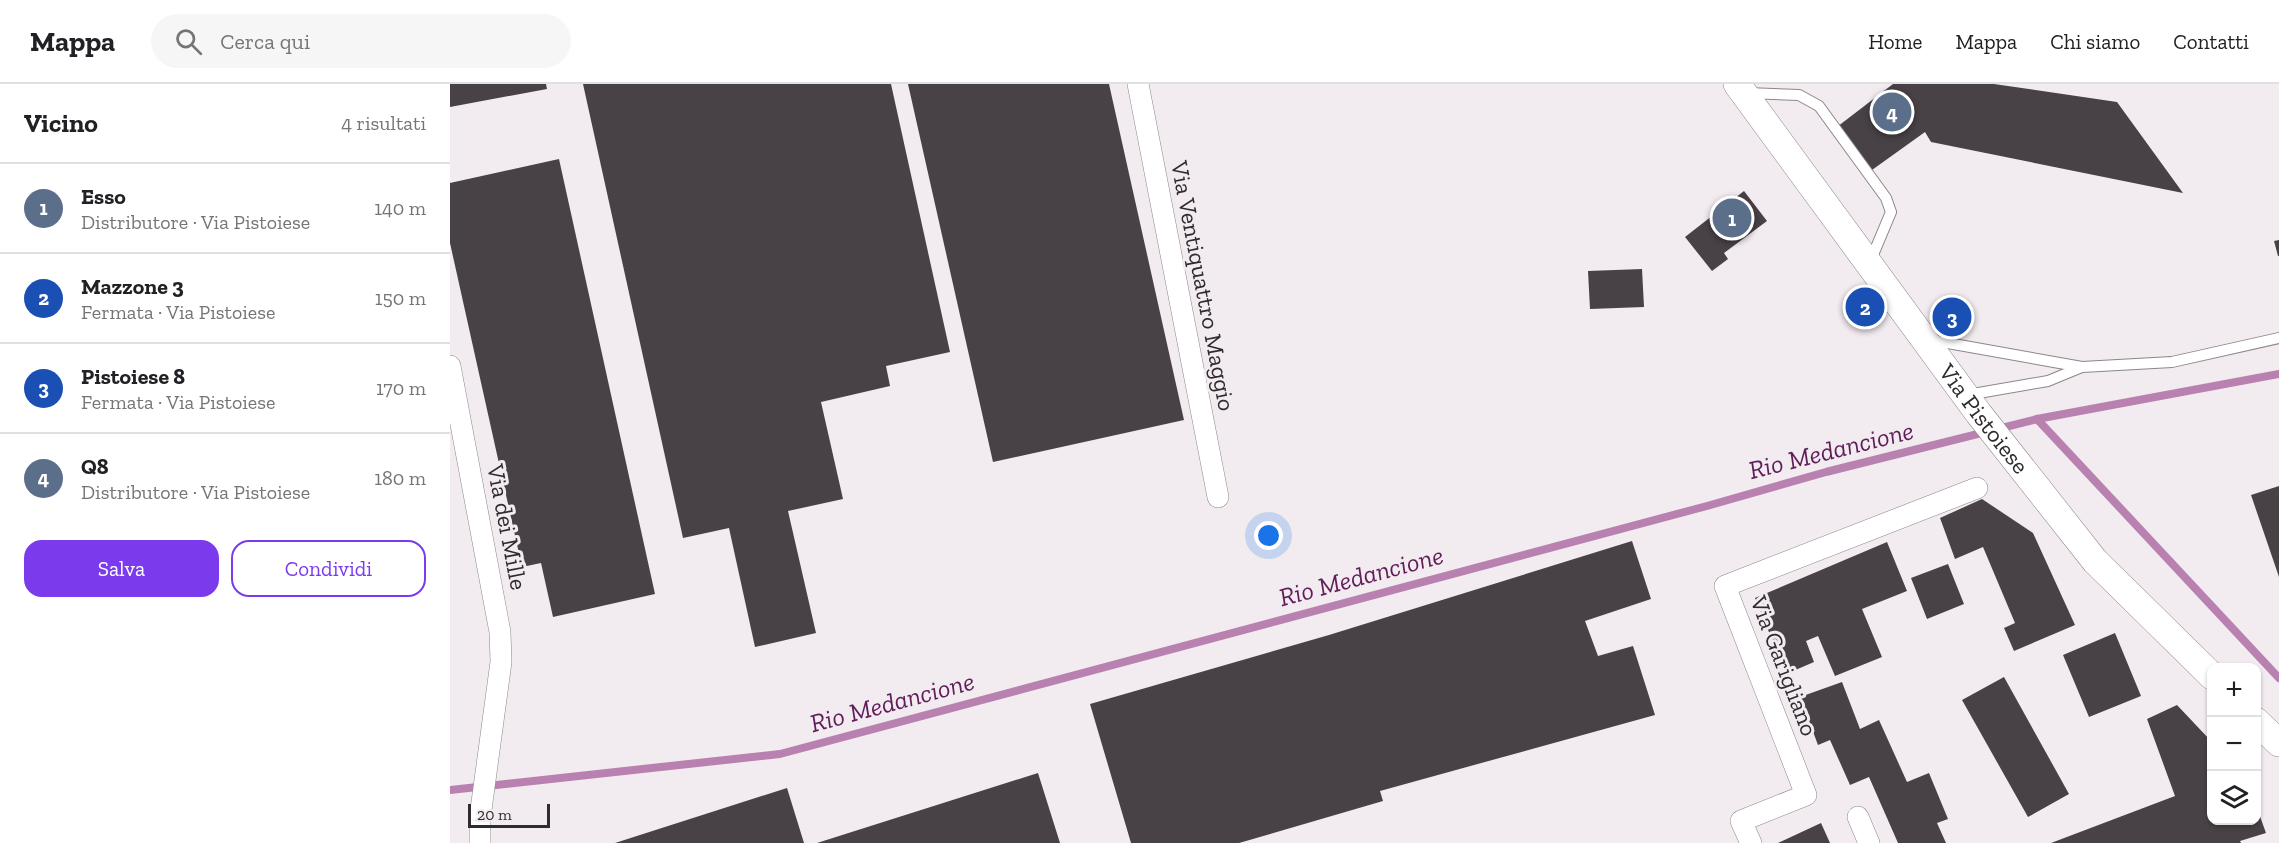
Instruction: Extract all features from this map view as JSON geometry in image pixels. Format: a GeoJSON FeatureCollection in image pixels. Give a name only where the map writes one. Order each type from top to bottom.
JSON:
{"type":"FeatureCollection","features":[{"type":"Feature","properties":{"kind":"street","name":"Via Ventiquattro Maggio"},"geometry":{"type":"LineString","coordinates":[[1138,84],[1218,497]]}},
{"type":"Feature","properties":{"kind":"street","name":"Via Pistoiese"},"geometry":{"type":"LineString","coordinates":[[1740,88],[1973,405],[2095,561],[2207,672]]}},
{"type":"Feature","properties":{"kind":"street","name":"Via dei Mille"},"geometry":{"type":"LineString","coordinates":[[450,366],[500,632],[501,662],[480,817],[480,843]]}},
{"type":"Feature","properties":{"kind":"street","name":"Via Garigliano"},"geometry":{"type":"LineString","coordinates":[[1751,843],[1741,821],[1806,795],[1725,586],[1977,488]]}},
{"type":"Feature","properties":{"kind":"street"},"geometry":{"type":"LineString","coordinates":[[2261,726],[2279,743]]}},
{"type":"Feature","properties":{"kind":"street"},"geometry":{"type":"LineString","coordinates":[[1858,817],[1869,843]]}},
{"type":"Feature","properties":{"kind":"lane"},"geometry":{"type":"LineString","coordinates":[[1740,88],[1800,95],[1819,106],[1886,198],[1891,212],[1870,262]]}},
{"type":"Feature","properties":{"kind":"lane"},"geometry":{"type":"LineString","coordinates":[[1925,339],[2082,367],[2172,362],[2279,338]]}},
{"type":"Feature","properties":{"kind":"lane"},"geometry":{"type":"LineString","coordinates":[[1973,405],[2048,381],[2082,367]]}},
{"type":"Feature","properties":{"kind":"building"},"geometry":{"type":"Polygon","coordinates":[[[450,84],[546,84],[547,89],[450,107],[450,84]]]}},
{"type":"Feature","properties":{"kind":"building"},"geometry":{"type":"Polygon","coordinates":[[[583,84],[891,84],[950,352],[886,366],[890,386],[821,402],[843,499],[788,511],[816,633],[755,647],[729,528],[683,538],[583,84]]]}},
{"type":"Feature","properties":{"kind":"building"},"geometry":{"type":"Polygon","coordinates":[[[908,84],[1109,84],[1184,420],[993,462],[908,84]]]}},
{"type":"Feature","properties":{"kind":"building"},"geometry":{"type":"Polygon","coordinates":[[[1893,84],[1994,84],[2117,102],[2183,193],[1931,142],[1925,132],[1865,175],[1833,130],[1893,84]]]}},
{"type":"Feature","properties":{"kind":"building"},"geometry":{"type":"Polygon","coordinates":[[[559,159],[655,594],[553,617],[541,563],[522,567],[450,243],[450,183],[559,159]]]}},
{"type":"Feature","properties":{"kind":"building"},"geometry":{"type":"Polygon","coordinates":[[[1744,191],[1767,221],[1724,253],[1728,259],[1712,271],[1685,237],[1744,191]]]}},
{"type":"Feature","properties":{"kind":"building"},"geometry":{"type":"Polygon","coordinates":[[[2279,240],[2279,256],[2278,256],[2274,241],[2279,240]]]}},
{"type":"Feature","properties":{"kind":"building"},"geometry":{"type":"Polygon","coordinates":[[[1642,269],[1644,307],[1590,309],[1588,271],[1642,269]]]}},
{"type":"Feature","properties":{"kind":"building"},"geometry":{"type":"Polygon","coordinates":[[[2279,486],[2279,577],[2251,495],[2279,486]]]}},
{"type":"Feature","properties":{"kind":"building"},"geometry":{"type":"Polygon","coordinates":[[[1982,499],[2033,533],[2075,625],[2014,651],[2004,628],[2015,623],[1983,547],[1955,559],[1940,518],[1982,499]]]}},
{"type":"Feature","properties":{"kind":"building"},"geometry":{"type":"Polygon","coordinates":[[[1632,541],[1651,599],[1585,621],[1598,656],[1633,646],[1655,715],[1380,791],[1383,801],[1239,843],[1131,843],[1090,704],[1329,635],[1632,541]]]}},
{"type":"Feature","properties":{"kind":"building"},"geometry":{"type":"Polygon","coordinates":[[[1887,542],[1907,591],[1862,609],[1882,657],[1835,676],[1818,636],[1806,641],[1814,662],[1786,674],[1755,598],[1887,542]]]}},
{"type":"Feature","properties":{"kind":"building"},"geometry":{"type":"Polygon","coordinates":[[[1948,564],[1964,604],[1927,619],[1911,578],[1948,564]]]}},
{"type":"Feature","properties":{"kind":"building"},"geometry":{"type":"Polygon","coordinates":[[[2115,633],[2141,696],[2089,717],[2063,655],[2115,633]]]}},
{"type":"Feature","properties":{"kind":"building"},"geometry":{"type":"Polygon","coordinates":[[[2004,677],[2069,794],[2028,817],[1962,700],[2004,677]]]}},
{"type":"Feature","properties":{"kind":"building"},"geometry":{"type":"Polygon","coordinates":[[[1842,682],[1860,729],[1879,720],[1907,782],[1929,773],[1948,819],[1937,823],[1946,843],[1898,843],[1869,777],[1850,785],[1830,740],[1818,745],[1800,697],[1842,682]]]}},
{"type":"Feature","properties":{"kind":"building"},"geometry":{"type":"Polygon","coordinates":[[[2177,705],[2207,737],[2207,825],[2261,825],[2261,819],[2266,833],[2240,841],[2241,843],[2051,843],[2175,796],[2147,719],[2177,705]]]}},
{"type":"Feature","properties":{"kind":"building"},"geometry":{"type":"Polygon","coordinates":[[[1038,773],[1060,843],[817,843],[1038,773]]]}},
{"type":"Feature","properties":{"kind":"building"},"geometry":{"type":"Polygon","coordinates":[[[787,788],[804,843],[615,843],[787,788]]]}},
{"type":"Feature","properties":{"kind":"building"},"geometry":{"type":"Polygon","coordinates":[[[1821,823],[1830,843],[1778,843],[1821,823]]]}},
{"type":"Feature","properties":{"kind":"waterway","name":"Rio Medancione"},"geometry":{"type":"LineString","coordinates":[[450,790],[780,754],[1707,506],[1826,472],[2037,419],[2279,374]]}},
{"type":"Feature","properties":{"kind":"waterway"},"geometry":{"type":"LineString","coordinates":[[2037,419],[2279,678]]}},
{"type":"Feature","properties":{"kind":"place","name":"Q8"},"geometry":{"type":"Point","coordinates":[1892,112]}},
{"type":"Feature","properties":{"kind":"place","name":"Esso"},"geometry":{"type":"Point","coordinates":[1732,218]}},
{"type":"Feature","properties":{"kind":"place","name":"Mazzone 3"},"geometry":{"type":"Point","coordinates":[1865,307]}},
{"type":"Feature","properties":{"kind":"place","name":"Pistoiese 8"},"geometry":{"type":"Point","coordinates":[1952,317]}}]}
